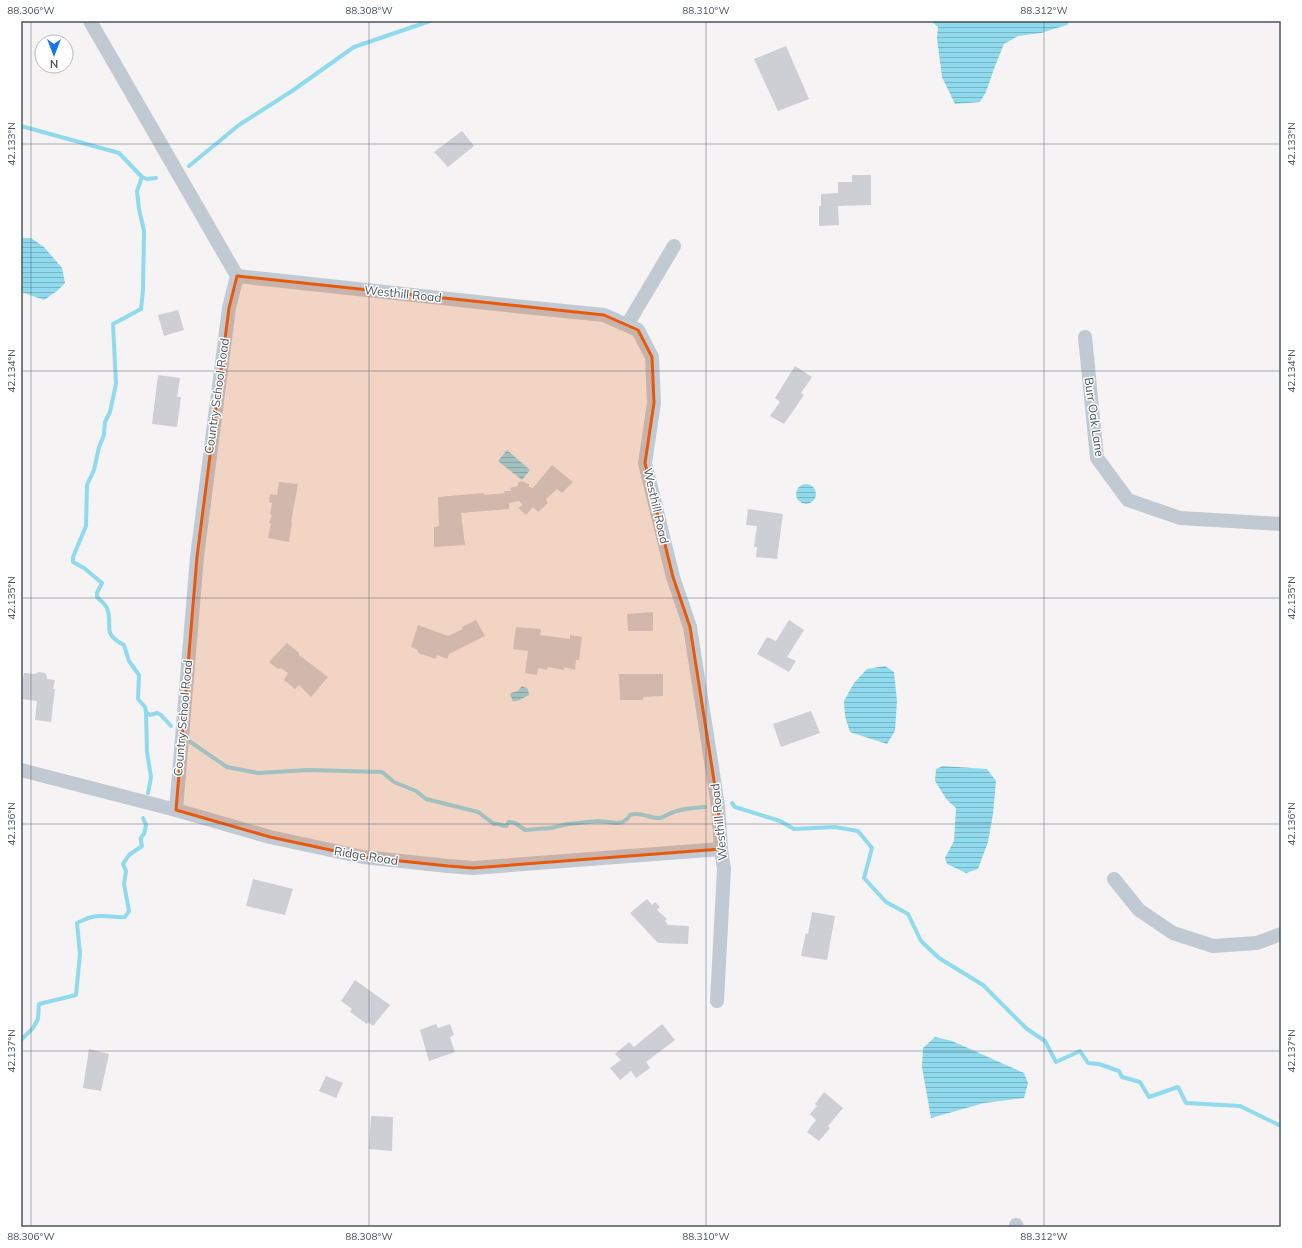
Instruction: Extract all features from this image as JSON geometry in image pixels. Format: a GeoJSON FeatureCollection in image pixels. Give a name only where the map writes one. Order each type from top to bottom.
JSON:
{"type":"FeatureCollection","features":[{"type":"Feature","properties":{"kind":"street"},"geometry":{"type":"LineString","coordinates":[[90,21],[237,276]]}},
{"type":"Feature","properties":{"kind":"street"},"geometry":{"type":"LineString","coordinates":[[627,325],[674,246]]}},
{"type":"Feature","properties":{"kind":"street","name":"Westhill Road"},"geometry":{"type":"LineString","coordinates":[[237,276],[604,315],[638,330],[652,357],[654,403],[645,463],[673,577],[690,628],[718,806],[724,869],[717,1001]]}},
{"type":"Feature","properties":{"kind":"street","name":"Country School Road"},"geometry":{"type":"LineString","coordinates":[[176,810],[196,557],[229,308],[237,276]]}},
{"type":"Feature","properties":{"kind":"street","name":"Burr Oak Lane"},"geometry":{"type":"LineString","coordinates":[[1084,337],[1097,458],[1128,500],[1180,518],[1281,524]]}},
{"type":"Feature","properties":{"kind":"street","name":"Ridge Road"},"geometry":{"type":"LineString","coordinates":[[21,770],[176,810],[270,837],[363,857],[473,868],[721,849]]}},
{"type":"Feature","properties":{"kind":"street"},"geometry":{"type":"LineString","coordinates":[[1114,879],[1139,910],[1174,933],[1213,946],[1257,943],[1281,934]]}},
{"type":"Feature","properties":{"kind":"highlighted area"},"geometry":{"type":"Polygon","coordinates":[[[237,276],[604,315],[638,330],[652,357],[654,403],[645,463],[673,577],[690,627],[718,806],[721,849],[473,868],[363,857],[270,837],[176,810],[197,557],[229,308],[237,276]]]}},
{"type":"Feature","properties":{"kind":"water"},"geometry":{"type":"Polygon","coordinates":[[[931,21],[1070,21],[1067,25],[1041,33],[1018,36],[1004,44],[986,92],[980,102],[955,104],[942,77],[937,38],[938,27],[931,21]]]}},
{"type":"Feature","properties":{"kind":"water"},"geometry":{"type":"Polygon","coordinates":[[[31,238],[44,247],[62,268],[65,283],[44,300],[21,292],[21,239],[31,238]]]}},
{"type":"Feature","properties":{"kind":"water"},"geometry":{"type":"Polygon","coordinates":[[[507,450],[530,470],[522,480],[498,461],[507,450]]]}},
{"type":"Feature","properties":{"kind":"water"},"geometry":{"type":"Polygon","coordinates":[[[806,484],[813,487],[816,494],[813,501],[806,504],[799,501],[796,494],[799,487],[806,484]]]}},
{"type":"Feature","properties":{"kind":"water"},"geometry":{"type":"Polygon","coordinates":[[[885,666],[894,672],[897,701],[895,731],[887,744],[850,732],[845,716],[844,701],[854,683],[867,669],[885,666]]]}},
{"type":"Feature","properties":{"kind":"water"},"geometry":{"type":"Polygon","coordinates":[[[522,686],[528,689],[529,695],[513,701],[510,695],[511,693],[518,691],[522,686]]]}},
{"type":"Feature","properties":{"kind":"water"},"geometry":{"type":"Polygon","coordinates":[[[943,766],[987,769],[996,781],[993,814],[988,842],[978,869],[966,873],[947,864],[945,858],[954,841],[956,808],[947,800],[935,781],[936,769],[943,766]]]}},
{"type":"Feature","properties":{"kind":"water"},"geometry":{"type":"Polygon","coordinates":[[[935,1037],[952,1041],[1024,1073],[1028,1083],[1024,1098],[984,1103],[931,1118],[922,1067],[923,1048],[935,1037]]]}},
{"type":"Feature","properties":{"kind":"building"},"geometry":{"type":"Polygon","coordinates":[[[786,46],[809,99],[778,111],[754,59],[786,46]]]}},
{"type":"Feature","properties":{"kind":"building"},"geometry":{"type":"Polygon","coordinates":[[[462,131],[474,146],[448,167],[434,152],[462,131]]]}},
{"type":"Feature","properties":{"kind":"building"},"geometry":{"type":"Polygon","coordinates":[[[852,175],[871,175],[871,205],[838,206],[839,225],[819,226],[819,206],[821,206],[821,194],[838,193],[838,182],[852,182],[852,175]]]}},
{"type":"Feature","properties":{"kind":"building"},"geometry":{"type":"Polygon","coordinates":[[[178,310],[184,330],[164,336],[158,315],[178,310]]]}},
{"type":"Feature","properties":{"kind":"building"},"geometry":{"type":"Polygon","coordinates":[[[795,366],[812,377],[801,393],[804,395],[784,424],[770,416],[780,402],[775,398],[795,366]]]}},
{"type":"Feature","properties":{"kind":"building"},"geometry":{"type":"Polygon","coordinates":[[[158,375],[180,378],[177,397],[181,397],[177,427],[152,424],[158,375]]]}},
{"type":"Feature","properties":{"kind":"building"},"geometry":{"type":"Polygon","coordinates":[[[552,465],[573,482],[562,493],[557,489],[546,499],[548,503],[538,512],[533,507],[526,515],[518,508],[523,505],[519,501],[509,503],[509,509],[461,513],[465,545],[434,547],[434,527],[439,526],[438,497],[484,493],[484,495],[505,493],[504,491],[511,491],[510,488],[518,486],[518,483],[521,481],[529,484],[529,487],[533,488],[552,465]]]}},
{"type":"Feature","properties":{"kind":"building"},"geometry":{"type":"Polygon","coordinates":[[[279,482],[298,484],[289,542],[268,538],[271,523],[269,523],[272,515],[270,514],[272,503],[269,502],[270,494],[277,495],[279,482]]]}},
{"type":"Feature","properties":{"kind":"building"},"geometry":{"type":"Polygon","coordinates":[[[748,509],[783,514],[777,559],[756,557],[757,547],[754,547],[757,526],[746,525],[748,509]]]}},
{"type":"Feature","properties":{"kind":"building"},"geometry":{"type":"Polygon","coordinates":[[[653,612],[653,631],[628,631],[627,614],[653,612]]]}},
{"type":"Feature","properties":{"kind":"building"},"geometry":{"type":"Polygon","coordinates":[[[476,620],[485,636],[449,654],[447,659],[437,655],[436,659],[418,653],[418,650],[411,647],[418,625],[448,636],[463,629],[462,627],[476,620]]]}},
{"type":"Feature","properties":{"kind":"building"},"geometry":{"type":"Polygon","coordinates":[[[789,620],[804,630],[787,657],[796,661],[789,672],[757,654],[767,637],[776,641],[789,620]]]}},
{"type":"Feature","properties":{"kind":"building"},"geometry":{"type":"Polygon","coordinates":[[[516,627],[541,629],[540,635],[570,639],[570,635],[582,637],[579,660],[576,660],[575,670],[564,667],[564,670],[548,667],[547,670],[538,668],[537,675],[525,673],[528,651],[513,649],[516,627]]]}},
{"type":"Feature","properties":{"kind":"building"},"geometry":{"type":"Polygon","coordinates":[[[287,643],[299,653],[299,655],[328,677],[311,697],[299,685],[295,689],[284,680],[288,673],[281,668],[278,669],[269,662],[287,643]]]}},
{"type":"Feature","properties":{"kind":"building"},"geometry":{"type":"Polygon","coordinates":[[[39,672],[45,673],[47,679],[55,680],[51,722],[35,720],[37,701],[21,699],[21,688],[24,673],[35,674],[39,672]]]}},
{"type":"Feature","properties":{"kind":"building"},"geometry":{"type":"Polygon","coordinates":[[[619,674],[663,674],[663,696],[643,697],[643,700],[620,700],[619,674]]]}},
{"type":"Feature","properties":{"kind":"building"},"geometry":{"type":"Polygon","coordinates":[[[811,711],[820,733],[781,747],[773,724],[811,711]]]}},
{"type":"Feature","properties":{"kind":"building"},"geometry":{"type":"Polygon","coordinates":[[[253,879],[293,889],[285,915],[246,906],[253,879]]]}},
{"type":"Feature","properties":{"kind":"building"},"geometry":{"type":"Polygon","coordinates":[[[647,899],[652,905],[655,902],[660,907],[657,910],[667,919],[665,921],[668,925],[689,926],[688,944],[658,943],[630,913],[647,899]]]}},
{"type":"Feature","properties":{"kind":"building"},"geometry":{"type":"Polygon","coordinates":[[[812,912],[835,916],[827,960],[801,956],[806,933],[808,934],[812,912]]]}},
{"type":"Feature","properties":{"kind":"building"},"geometry":{"type":"Polygon","coordinates":[[[355,980],[390,1005],[373,1026],[368,1022],[367,1024],[350,1012],[352,1009],[341,1001],[355,980]]]}},
{"type":"Feature","properties":{"kind":"building"},"geometry":{"type":"Polygon","coordinates":[[[436,1024],[438,1028],[450,1024],[454,1035],[450,1037],[455,1052],[429,1061],[420,1030],[436,1024]]]}},
{"type":"Feature","properties":{"kind":"building"},"geometry":{"type":"Polygon","coordinates":[[[662,1024],[675,1040],[646,1062],[650,1068],[636,1078],[631,1071],[620,1080],[610,1068],[621,1060],[615,1054],[629,1042],[634,1047],[662,1024]]]}},
{"type":"Feature","properties":{"kind":"building"},"geometry":{"type":"Polygon","coordinates":[[[89,1049],[109,1054],[101,1091],[83,1088],[89,1049]]]}},
{"type":"Feature","properties":{"kind":"building"},"geometry":{"type":"Polygon","coordinates":[[[326,1076],[343,1083],[336,1098],[319,1091],[326,1076]]]}},
{"type":"Feature","properties":{"kind":"building"},"geometry":{"type":"Polygon","coordinates":[[[824,1092],[843,1108],[828,1126],[830,1128],[819,1141],[807,1132],[816,1120],[810,1114],[817,1106],[815,1104],[824,1092]]]}},
{"type":"Feature","properties":{"kind":"building"},"geometry":{"type":"Polygon","coordinates":[[[371,1116],[393,1117],[392,1151],[369,1149],[371,1116]]]}},
{"type":"Feature","properties":{"kind":"waterway"},"geometry":{"type":"LineString","coordinates":[[189,166],[239,125],[292,91],[354,47],[430,21]]}},
{"type":"Feature","properties":{"kind":"waterway"},"geometry":{"type":"LineString","coordinates":[[21,126],[119,153],[142,177],[137,191],[144,231],[143,290],[141,309],[113,324],[116,384],[110,412],[105,422],[104,435],[99,447],[94,470],[87,485],[86,526],[73,557],[73,562],[84,568],[102,583],[97,593],[97,597],[107,608],[109,614],[109,628],[112,637],[124,645],[129,661],[139,675],[138,699],[145,707],[146,712],[150,715],[157,713],[161,715],[171,726]]}},
{"type":"Feature","properties":{"kind":"waterway"},"geometry":{"type":"LineString","coordinates":[[142,177],[147,179],[156,178]]}},
{"type":"Feature","properties":{"kind":"waterway"},"geometry":{"type":"LineString","coordinates":[[146,712],[147,752],[151,777],[148,793]]}},
{"type":"Feature","properties":{"kind":"waterway"},"geometry":{"type":"LineString","coordinates":[[189,741],[227,767],[258,773],[308,770],[382,772],[394,782],[416,791],[426,799],[478,812],[494,824],[506,826],[509,822],[515,823],[525,830],[598,821],[617,823],[623,822],[630,815],[634,814],[642,814],[660,818],[690,808],[705,807]]}},
{"type":"Feature","properties":{"kind":"waterway"},"geometry":{"type":"LineString","coordinates":[[732,803],[735,807],[780,821],[794,829],[835,827],[858,831],[872,848],[864,878],[886,902],[908,914],[921,941],[939,958],[983,985],[1027,1029],[1045,1041],[1056,1062],[1080,1051],[1088,1063],[1099,1064],[1119,1071],[1122,1077],[1140,1082],[1149,1097],[1178,1087],[1186,1103],[1240,1106],[1281,1126]]}},
{"type":"Feature","properties":{"kind":"waterway"},"geometry":{"type":"LineString","coordinates":[[21,1040],[33,1028],[38,1019],[39,1004],[76,995],[80,954],[77,923],[96,916],[125,917],[129,911],[124,884],[126,871],[123,864],[129,855],[142,846],[141,838],[144,834],[146,825],[143,818]]}}]}
